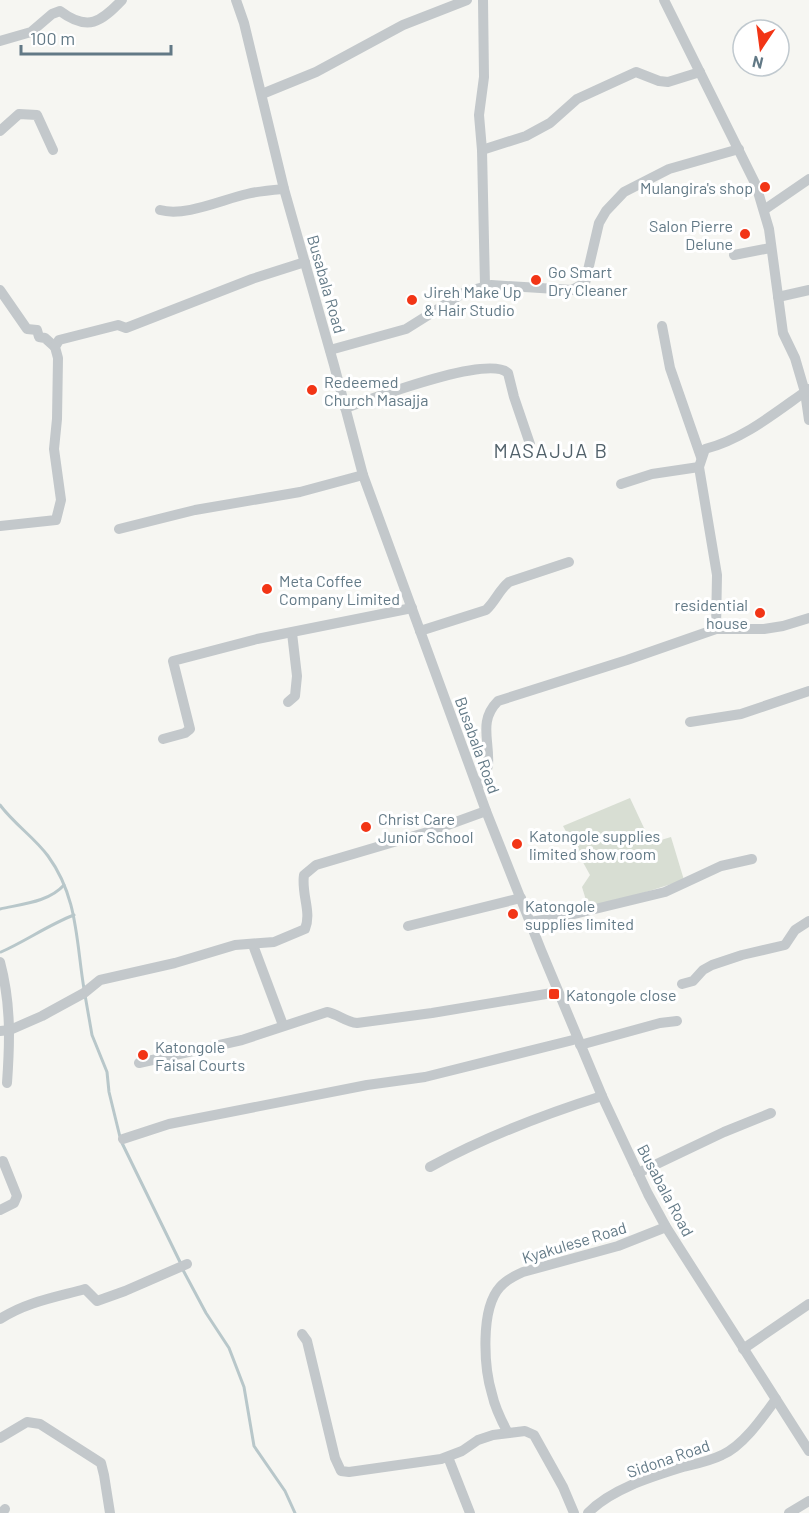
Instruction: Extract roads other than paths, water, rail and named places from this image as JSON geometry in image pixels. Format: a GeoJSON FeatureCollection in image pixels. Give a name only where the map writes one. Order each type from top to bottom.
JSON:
{"type":"FeatureCollection","features":[{"type":"Feature","properties":{"kind":"street"},"geometry":{"type":"LineString","coordinates":[[0,41],[31,32],[52,14],[60,11],[69,18],[86,22],[99,21],[122,0]]}},
{"type":"Feature","properties":{"kind":"street","name":"Busabala Road"},"geometry":{"type":"LineString","coordinates":[[236,0],[244,23],[284,189],[363,475],[486,811],[558,992],[638,1173],[666,1227],[809,1451]]}},
{"type":"Feature","properties":{"kind":"street"},"geometry":{"type":"LineString","coordinates":[[483,0],[484,77],[479,116],[485,286]]}},
{"type":"Feature","properties":{"kind":"street"},"geometry":{"type":"LineString","coordinates":[[664,0],[756,185],[764,210],[783,333],[807,391],[809,420]]}},
{"type":"Feature","properties":{"kind":"street"},"geometry":{"type":"LineString","coordinates":[[262,94],[316,72],[403,25],[462,1]]}},
{"type":"Feature","properties":{"kind":"street"},"geometry":{"type":"LineString","coordinates":[[482,150],[526,136],[550,123],[577,99],[636,72],[668,82],[700,72]]}},
{"type":"Feature","properties":{"kind":"street"},"geometry":{"type":"LineString","coordinates":[[0,131],[19,114],[37,115],[53,150]]}},
{"type":"Feature","properties":{"kind":"street"},"geometry":{"type":"LineString","coordinates":[[330,350],[406,329],[465,292],[485,286],[572,290],[581,287],[587,278],[599,223],[606,211],[624,192],[669,169],[739,149]]}},
{"type":"Feature","properties":{"kind":"street"},"geometry":{"type":"LineString","coordinates":[[764,210],[809,179]]}},
{"type":"Feature","properties":{"kind":"street"},"geometry":{"type":"LineString","coordinates":[[160,210],[177,213],[249,193],[284,189]]}},
{"type":"Feature","properties":{"kind":"street"},"geometry":{"type":"LineString","coordinates":[[734,255],[770,248]]}},
{"type":"Feature","properties":{"kind":"street"},"geometry":{"type":"LineString","coordinates":[[55,347],[59,340],[118,325],[126,328],[242,283],[305,262]]}},
{"type":"Feature","properties":{"kind":"street"},"geometry":{"type":"LineString","coordinates":[[0,290],[27,328],[37,330],[39,337],[55,347],[58,358],[54,449],[61,500],[56,520],[0,526]]}},
{"type":"Feature","properties":{"kind":"street"},"geometry":{"type":"LineString","coordinates":[[778,297],[809,290]]}},
{"type":"Feature","properties":{"kind":"street"},"geometry":{"type":"LineString","coordinates":[[662,326],[670,368],[700,462],[717,575],[716,628]]}},
{"type":"Feature","properties":{"kind":"street"},"geometry":{"type":"LineString","coordinates":[[345,408],[440,377],[490,367],[500,368],[508,373],[530,444]]}},
{"type":"Feature","properties":{"kind":"street"},"geometry":{"type":"LineString","coordinates":[[700,462],[705,449],[721,445],[752,429],[807,391]]}},
{"type":"Feature","properties":{"kind":"street"},"geometry":{"type":"LineString","coordinates":[[621,484],[700,462]]}},
{"type":"Feature","properties":{"kind":"street"},"geometry":{"type":"LineString","coordinates":[[119,529],[195,510],[300,492],[363,475]]}},
{"type":"Feature","properties":{"kind":"street"},"geometry":{"type":"LineString","coordinates":[[420,631],[486,610],[502,587],[509,582],[569,561]]}},
{"type":"Feature","properties":{"kind":"street"},"geometry":{"type":"LineString","coordinates":[[163,739],[185,733],[190,729],[173,661],[257,639],[412,608]]}},
{"type":"Feature","properties":{"kind":"street"},"geometry":{"type":"LineString","coordinates":[[478,787],[488,768],[486,721],[492,707],[498,701],[627,660],[716,628],[764,629],[809,618]]}},
{"type":"Feature","properties":{"kind":"street"},"geometry":{"type":"LineString","coordinates":[[288,702],[294,696],[297,676],[292,633]]}},
{"type":"Feature","properties":{"kind":"street"},"geometry":{"type":"LineString","coordinates":[[690,722],[741,714],[809,691]]}},
{"type":"Feature","properties":{"kind":"street"},"geometry":{"type":"LineString","coordinates":[[5,1030],[65,1004],[100,980],[183,961],[235,945],[274,942],[305,929],[309,921],[304,897],[304,875],[316,865],[431,831],[486,811]]}},
{"type":"Feature","properties":{"kind":"street"},"geometry":{"type":"LineString","coordinates":[[530,922],[665,892],[721,866],[752,859]]}},
{"type":"Feature","properties":{"kind":"street"},"geometry":{"type":"LineString","coordinates":[[408,926],[521,898]]}},
{"type":"Feature","properties":{"kind":"street"},"geometry":{"type":"LineString","coordinates":[[681,984],[693,981],[703,970],[712,965],[741,955],[785,945],[795,930],[809,921]]}},
{"type":"Feature","properties":{"kind":"street"},"geometry":{"type":"LineString","coordinates":[[253,945],[283,1025]]}},
{"type":"Feature","properties":{"kind":"street"},"geometry":{"type":"LineString","coordinates":[[0,962],[7,986],[5,1030],[7,1083]]}},
{"type":"Feature","properties":{"kind":"street"},"geometry":{"type":"LineString","coordinates":[[139,1063],[242,1040],[327,1012],[357,1023],[558,992]]}},
{"type":"Feature","properties":{"kind":"street"},"geometry":{"type":"LineString","coordinates":[[123,1139],[180,1122],[348,1088],[425,1077],[677,1021]]}},
{"type":"Feature","properties":{"kind":"street"},"geometry":{"type":"LineString","coordinates":[[430,1167],[485,1139],[537,1117],[602,1096]]}},
{"type":"Feature","properties":{"kind":"street"},"geometry":{"type":"LineString","coordinates":[[638,1173],[724,1132],[771,1113]]}},
{"type":"Feature","properties":{"kind":"street"},"geometry":{"type":"LineString","coordinates":[[0,1210],[14,1203],[17,1196],[3,1161]]}},
{"type":"Feature","properties":{"kind":"street","name":"Kyakulese Road"},"geometry":{"type":"LineString","coordinates":[[508,1433],[491,1392],[486,1357],[489,1310],[499,1288],[508,1279],[523,1272],[618,1246],[666,1227]]}},
{"type":"Feature","properties":{"kind":"street"},"geometry":{"type":"LineString","coordinates":[[0,1318],[13,1310],[35,1302],[85,1289],[97,1301],[187,1264]]}},
{"type":"Feature","properties":{"kind":"street"},"geometry":{"type":"LineString","coordinates":[[743,1349],[809,1304]]}},
{"type":"Feature","properties":{"kind":"street"},"geometry":{"type":"LineString","coordinates":[[302,1334],[315,1372],[319,1399],[335,1458],[341,1471],[350,1472],[426,1462],[448,1457],[478,1440],[525,1431],[534,1435],[563,1487],[574,1513]]}},
{"type":"Feature","properties":{"kind":"street","name":"Sidona Road"},"geometry":{"type":"LineString","coordinates":[[588,1513],[595,1505],[615,1493],[730,1451],[760,1420],[776,1399]]}},
{"type":"Feature","properties":{"kind":"street"},"geometry":{"type":"LineString","coordinates":[[0,1438],[27,1422],[40,1424],[100,1463],[110,1513]]}},
{"type":"Feature","properties":{"kind":"street"},"geometry":{"type":"LineString","coordinates":[[448,1457],[470,1513]]}},
{"type":"Feature","properties":{"kind":"street"},"geometry":{"type":"LineString","coordinates":[[789,1513],[809,1501]]}},
{"type":"Feature","properties":{"kind":"waterway"},"geometry":{"type":"LineString","coordinates":[[0,805],[48,856],[65,887],[74,920],[84,989]]}},
{"type":"Feature","properties":{"kind":"waterway"},"geometry":{"type":"LineString","coordinates":[[0,909],[43,899],[64,885]]}},
{"type":"Feature","properties":{"kind":"waterway"},"geometry":{"type":"LineString","coordinates":[[1,952],[74,915]]}},
{"type":"Feature","properties":{"kind":"waterway"},"geometry":{"type":"LineString","coordinates":[[85,995],[92,1035],[107,1072],[109,1092],[120,1137]]}},
{"type":"Feature","properties":{"kind":"waterway"},"geometry":{"type":"LineString","coordinates":[[122,1143],[181,1264]]}},
{"type":"Feature","properties":{"kind":"waterway"},"geometry":{"type":"LineString","coordinates":[[183,1270],[206,1313],[229,1348],[244,1387],[254,1446],[285,1491],[295,1513]]}},
{"type":"Feature","properties":{"kind":"place","name":"Mulangira's shop"},"geometry":{"type":"Point","coordinates":[765,187]}},
{"type":"Feature","properties":{"kind":"place","name":"Salon Pierre Delune"},"geometry":{"type":"Point","coordinates":[745,234]}},
{"type":"Feature","properties":{"kind":"place","name":"Go Smart Dry Cleaner"},"geometry":{"type":"Point","coordinates":[536,280]}},
{"type":"Feature","properties":{"kind":"place","name":"Jireh Make Up & Hair Studio"},"geometry":{"type":"Point","coordinates":[412,300]}},
{"type":"Feature","properties":{"kind":"place","name":"Redeemed Church Masajja"},"geometry":{"type":"Point","coordinates":[312,390]}},
{"type":"Feature","properties":{"kind":"place","name":"Meta Coffee Company Limited"},"geometry":{"type":"Point","coordinates":[267,589]}},
{"type":"Feature","properties":{"kind":"place","name":"residential house"},"geometry":{"type":"Point","coordinates":[760,613]}},
{"type":"Feature","properties":{"kind":"place","name":"Christ Care Junior School"},"geometry":{"type":"Point","coordinates":[366,827]}},
{"type":"Feature","properties":{"kind":"place","name":"Katongole supplies limited show room"},"geometry":{"type":"Point","coordinates":[517,844]}},
{"type":"Feature","properties":{"kind":"place","name":"Katongole supplies limited"},"geometry":{"type":"Point","coordinates":[513,914]}},
{"type":"Feature","properties":{"kind":"place","name":"Katongole close"},"geometry":{"type":"Point","coordinates":[554,994]}},
{"type":"Feature","properties":{"kind":"place","name":"Katongole Faisal Courts"},"geometry":{"type":"Point","coordinates":[143,1055]}},
{"type":"Feature","properties":{"kind":"district","name":"MASAJJA B"},"geometry":{"type":"Point","coordinates":[551,450]}}]}
